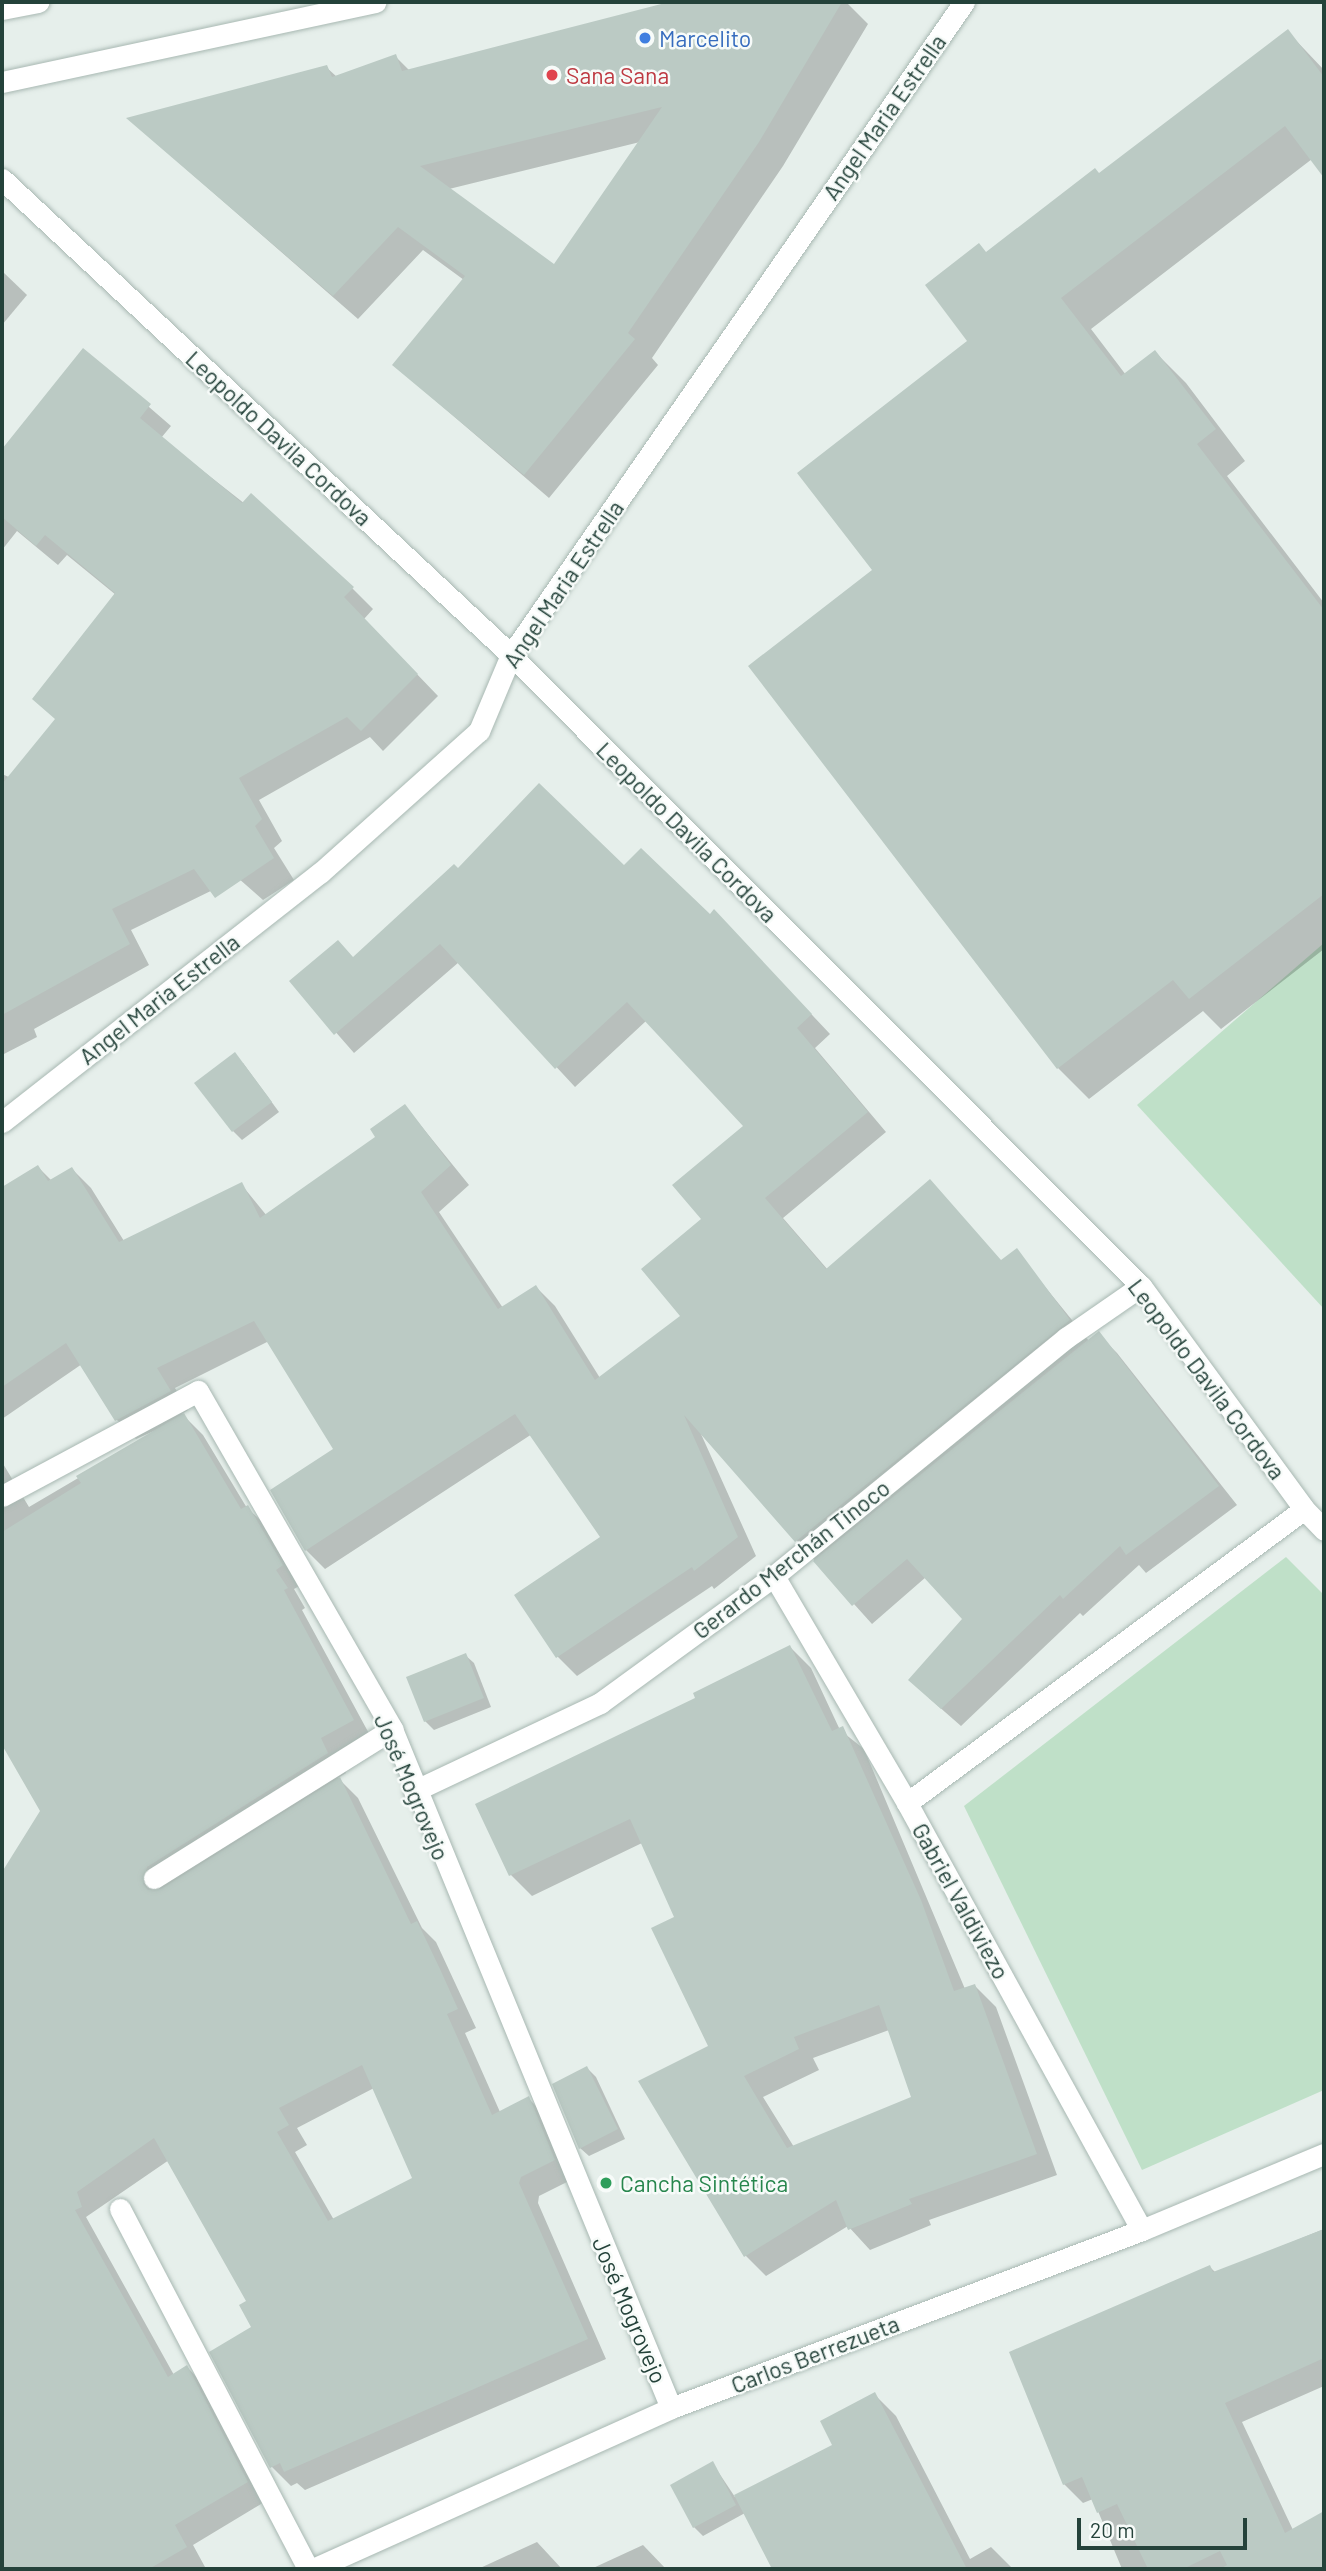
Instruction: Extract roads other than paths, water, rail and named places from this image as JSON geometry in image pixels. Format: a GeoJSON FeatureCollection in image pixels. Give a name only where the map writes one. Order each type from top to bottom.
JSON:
{"type":"FeatureCollection","features":[{"type":"Feature","properties":{"kind":"street"},"geometry":{"type":"LineString","coordinates":[[2,9],[38,2]]}},
{"type":"Feature","properties":{"kind":"street"},"geometry":{"type":"LineString","coordinates":[[2,82],[376,2]]}},
{"type":"Feature","properties":{"kind":"street","name":"Angel Maria Estrella"},"geometry":{"type":"LineString","coordinates":[[2,1122],[320,873],[479,732],[511,655],[962,3]]}},
{"type":"Feature","properties":{"kind":"street","name":"Leopoldo Davila Cordova"},"geometry":{"type":"LineString","coordinates":[[2,179],[511,655],[1141,1286],[1304,1509],[1324,1530]]}},
{"type":"Feature","properties":{"kind":"street","name":"Gerardo Merchán Tinoco"},"geometry":{"type":"LineString","coordinates":[[414,1791],[600,1703],[774,1576],[1066,1338],[1141,1286]]}},
{"type":"Feature","properties":{"kind":"street","name":"José Mogrovejo"},"geometry":{"type":"LineString","coordinates":[[2,1496],[198,1391],[392,1729],[414,1791],[671,2408]]}},
{"type":"Feature","properties":{"kind":"street"},"geometry":{"type":"LineString","coordinates":[[907,1803],[1304,1509]]}},
{"type":"Feature","properties":{"kind":"street","name":"Gabriel Valdiviezo"},"geometry":{"type":"LineString","coordinates":[[774,1576],[907,1803],[1142,2230]]}},
{"type":"Feature","properties":{"kind":"street"},"geometry":{"type":"LineString","coordinates":[[154,1878],[392,1729]]}},
{"type":"Feature","properties":{"kind":"street","name":"Carlos Berrezueta"},"geometry":{"type":"LineString","coordinates":[[313,2569],[671,2408],[1142,2230],[1324,2154]]}},
{"type":"Feature","properties":{"kind":"street"},"geometry":{"type":"LineString","coordinates":[[120,2209],[308,2569]]}},
{"type":"Feature","properties":{"kind":"place","name":"Marcelito"},"geometry":{"type":"Point","coordinates":[645,38]}},
{"type":"Feature","properties":{"kind":"place","name":"Sana Sana"},"geometry":{"type":"Point","coordinates":[552,75]}},
{"type":"Feature","properties":{"kind":"place","name":"Cancha Sintética"},"geometry":{"type":"Point","coordinates":[606,2183]}}]}
